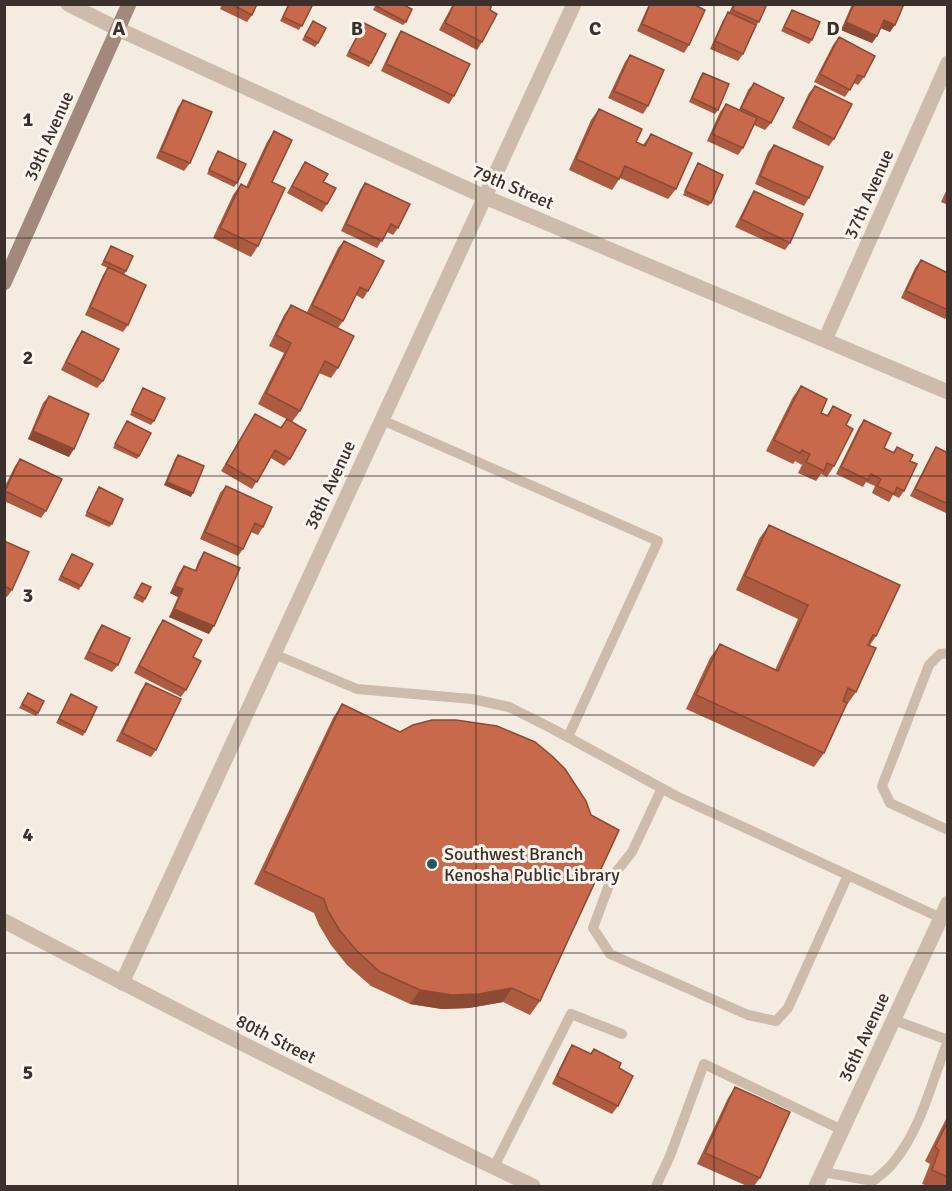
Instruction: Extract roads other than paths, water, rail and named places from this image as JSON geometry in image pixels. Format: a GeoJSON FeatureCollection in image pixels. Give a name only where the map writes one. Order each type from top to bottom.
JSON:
{"type":"FeatureCollection","features":[{"type":"Feature","properties":{"kind":"main road","name":"39th Avenue"},"geometry":{"type":"LineString","coordinates":[[4,283],[129,4]]}},
{"type":"Feature","properties":{"kind":"street","name":"79th Street"},"geometry":{"type":"LineString","coordinates":[[68,4],[485,197],[948,392]]}},
{"type":"Feature","properties":{"kind":"street","name":"38th Avenue"},"geometry":{"type":"LineString","coordinates":[[122,983],[574,4]]}},
{"type":"Feature","properties":{"kind":"street","name":"37th Avenue"},"geometry":{"type":"LineString","coordinates":[[825,340],[948,63]]}},
{"type":"Feature","properties":{"kind":"street","name":"36th Avenue"},"geometry":{"type":"LineString","coordinates":[[816,1186],[948,903]]}},
{"type":"Feature","properties":{"kind":"street","name":"80th Street"},"geometry":{"type":"LineString","coordinates":[[4,921],[360,1103],[528,1185]]}},
{"type":"Feature","properties":{"kind":"lane"},"geometry":{"type":"LineString","coordinates":[[382,420],[658,541],[568,737]]}},
{"type":"Feature","properties":{"kind":"lane"},"geometry":{"type":"LineString","coordinates":[[948,653],[940,654],[929,665],[882,786],[890,803],[948,830]]}},
{"type":"Feature","properties":{"kind":"lane"},"geometry":{"type":"LineString","coordinates":[[274,654],[357,689],[472,699],[509,707],[662,788],[941,918]]}},
{"type":"Feature","properties":{"kind":"lane"},"geometry":{"type":"LineString","coordinates":[[662,788],[632,852],[612,877],[593,928],[610,954],[748,1015],[776,1021],[788,1008],[848,875]]}},
{"type":"Feature","properties":{"kind":"lane"},"geometry":{"type":"LineString","coordinates":[[494,1167],[571,1014],[622,1034]]}},
{"type":"Feature","properties":{"kind":"lane"},"geometry":{"type":"LineString","coordinates":[[823,1172],[873,1181],[892,1164],[911,1137],[948,1040],[894,1020]]}},
{"type":"Feature","properties":{"kind":"lane"},"geometry":{"type":"LineString","coordinates":[[656,1186],[670,1156],[704,1064],[842,1130]]}},
{"type":"Feature","properties":{"kind":"place","name":"Southwest Branch Kenosha Public Library"},"geometry":{"type":"Point","coordinates":[432,864]}}]}
